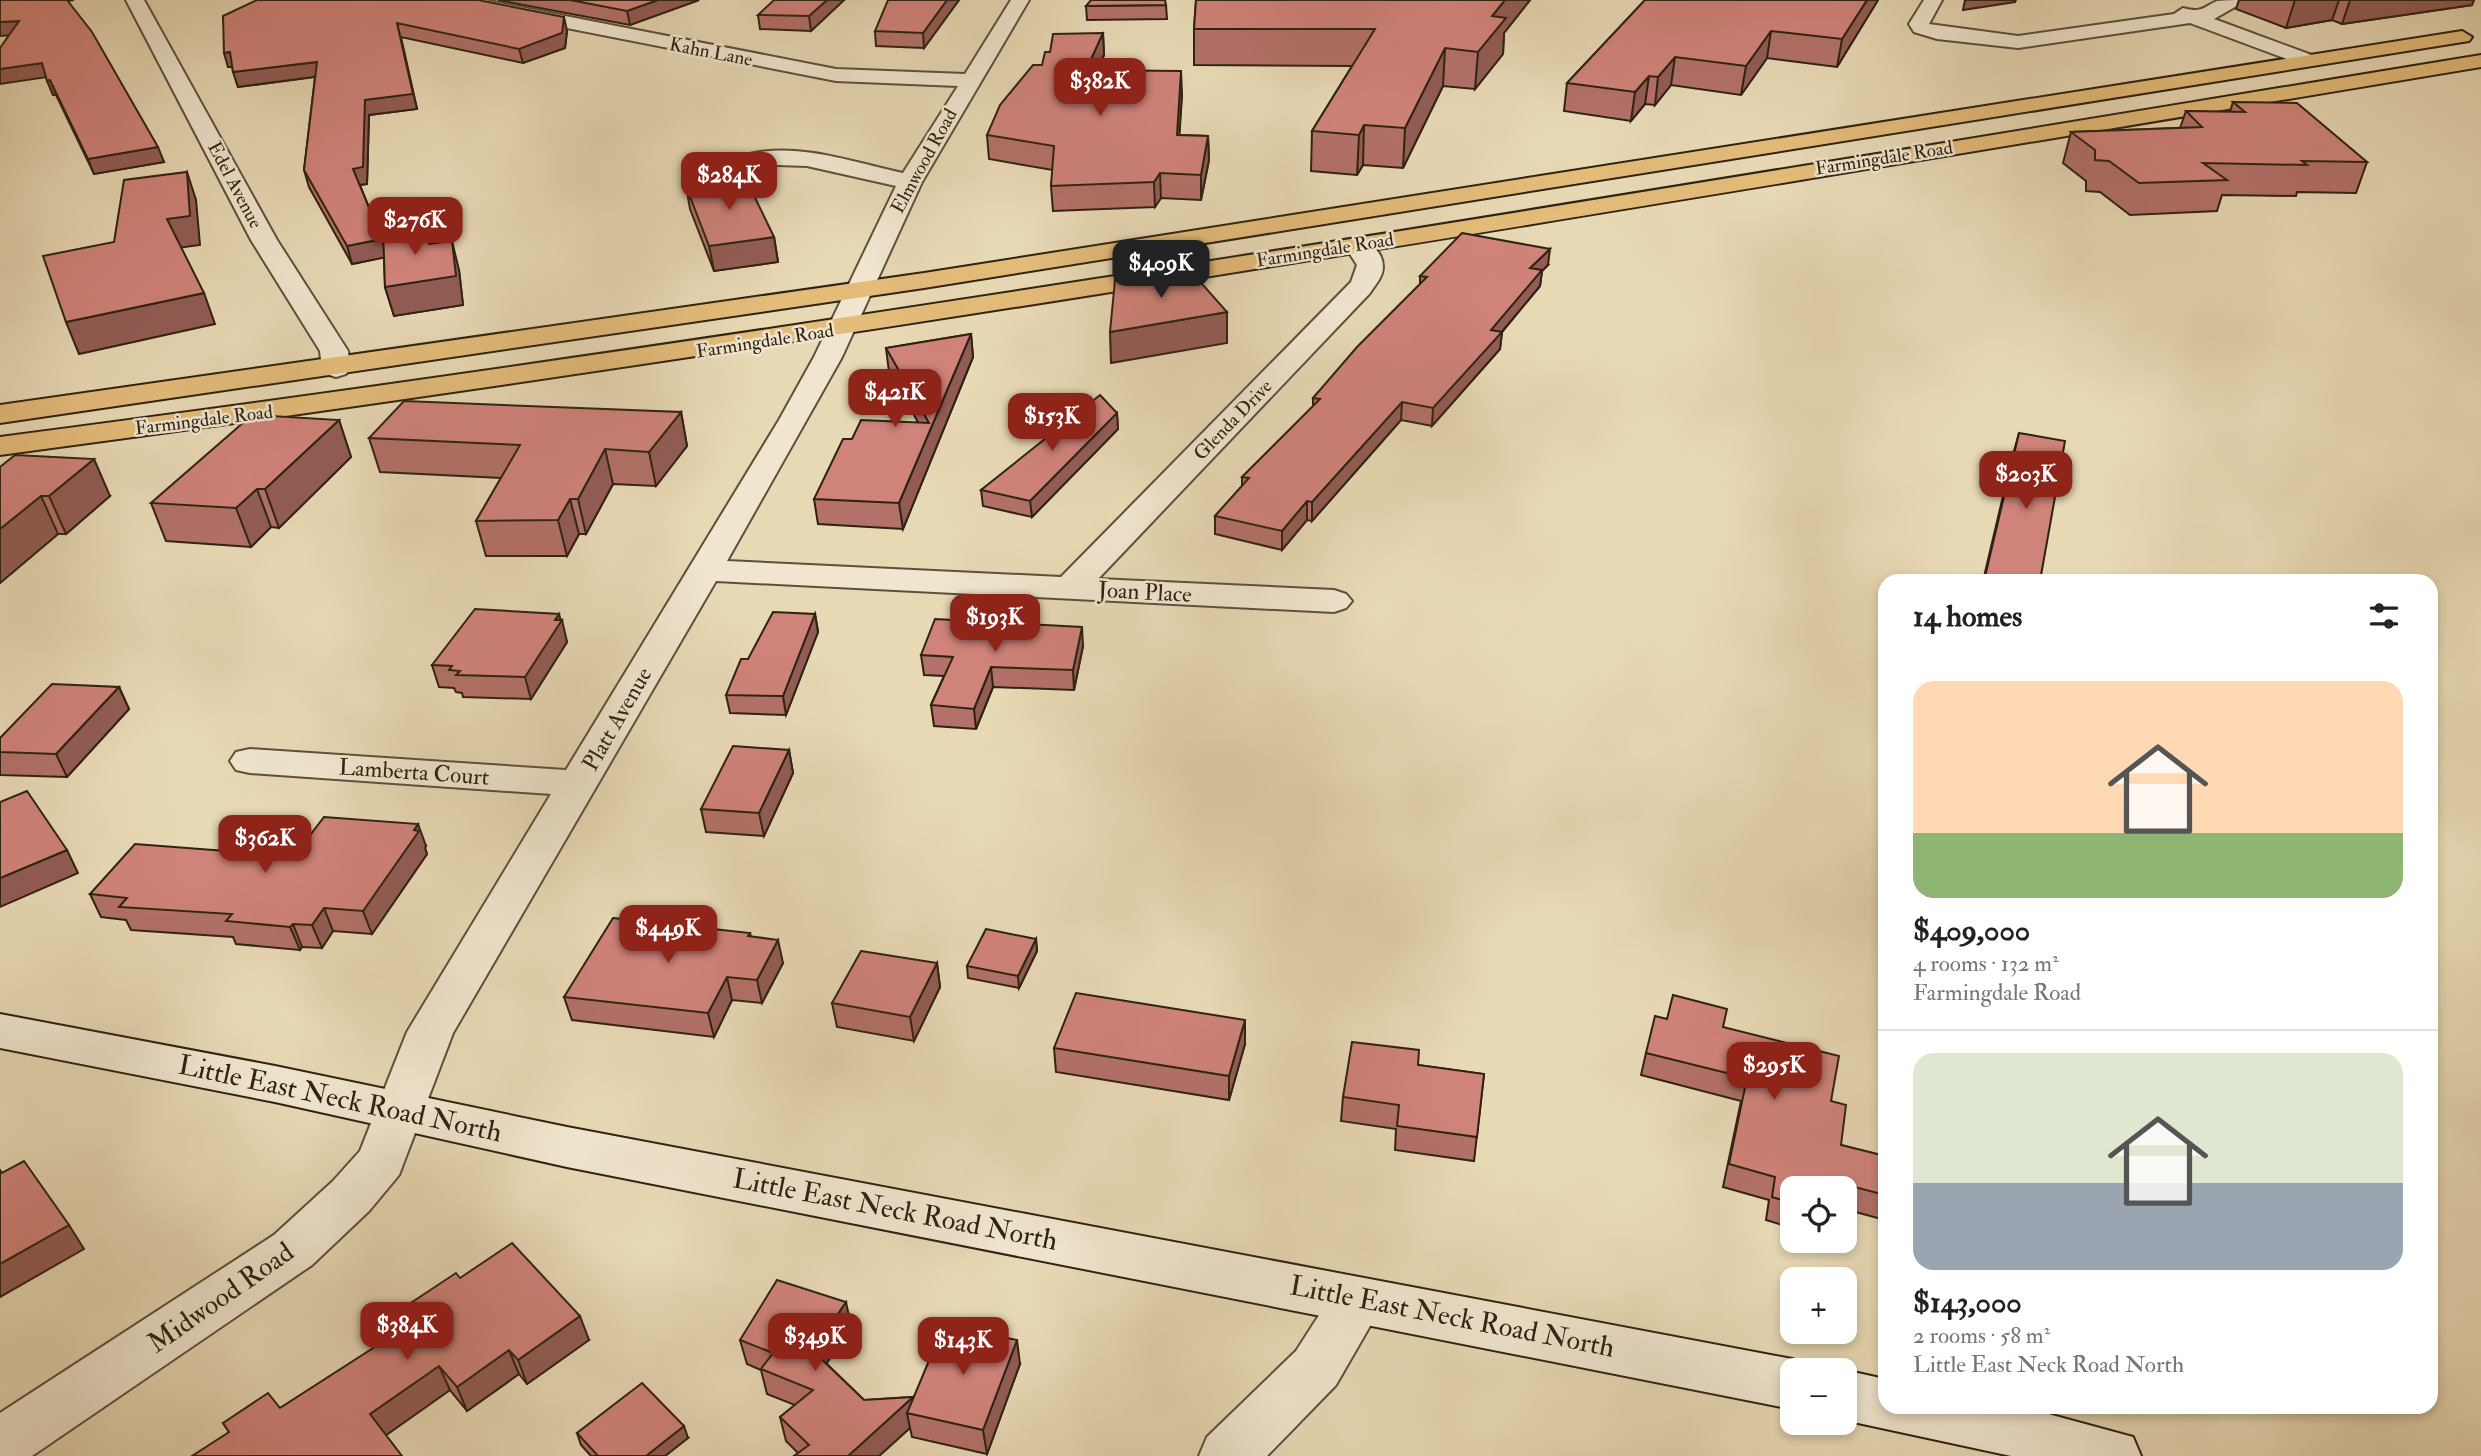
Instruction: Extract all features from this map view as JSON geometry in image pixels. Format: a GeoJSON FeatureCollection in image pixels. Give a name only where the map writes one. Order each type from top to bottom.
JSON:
{"type":"FeatureCollection","features":[{"type":"Feature","properties":{"kind":"main road","name":"Farmingdale Road"},"geometry":{"type":"LineString","coordinates":[[0,446],[329,404],[850,309],[1110,267],[1197,248],[1311,218],[2481,34]]}},
{"type":"Feature","properties":{"kind":"main road","name":"Farmingdale Road"},"geometry":{"type":"LineString","coordinates":[[0,414],[336,368],[850,309],[1357,245],[2481,61]]}},
{"type":"Feature","properties":{"kind":"main road"},"geometry":{"type":"LineString","coordinates":[[2013,137],[2004,128],[2004,121],[2071,99]]}},
{"type":"Feature","properties":{"kind":"main road"},"geometry":{"type":"LineString","coordinates":[[1902,155],[1968,134],[1975,127],[1965,116]]}},
{"type":"Feature","properties":{"kind":"street","name":"Edel Avenue"},"geometry":{"type":"LineString","coordinates":[[135,0],[264,240],[334,351],[336,368]]}},
{"type":"Feature","properties":{"kind":"street","name":"Kahn Lane"},"geometry":{"type":"LineString","coordinates":[[455,0],[836,75],[970,80]]}},
{"type":"Feature","properties":{"kind":"street"},"geometry":{"type":"LineString","coordinates":[[505,10],[533,0]]}},
{"type":"Feature","properties":{"kind":"street","name":"Elmwood Road"},"geometry":{"type":"LineString","coordinates":[[850,309],[910,182],[1020,0]]}},
{"type":"Feature","properties":{"kind":"street"},"geometry":{"type":"LineString","coordinates":[[1933,0],[1920,24],[1921,28],[1937,33],[2018,42],[2202,15],[2229,1],[2238,0]]}},
{"type":"Feature","properties":{"kind":"street"},"geometry":{"type":"LineString","coordinates":[[2164,2],[2336,57]]}},
{"type":"Feature","properties":{"kind":"street"},"geometry":{"type":"LineString","coordinates":[[2202,15],[2309,61]]}},
{"type":"Feature","properties":{"kind":"street"},"geometry":{"type":"LineString","coordinates":[[758,159],[807,159],[910,182]]}},
{"type":"Feature","properties":{"kind":"street","name":"Glenda Drive"},"geometry":{"type":"LineString","coordinates":[[1070,588],[1361,287],[1371,272],[1371,265],[1367,255],[1357,245]]}},
{"type":"Feature","properties":{"kind":"street","name":"Platt Avenue"},"geometry":{"type":"LineString","coordinates":[[401,1111],[430,1032],[794,420],[850,309]]}},
{"type":"Feature","properties":{"kind":"street","name":"Joan Place"},"geometry":{"type":"LineString","coordinates":[[704,570],[1334,601]]}},
{"type":"Feature","properties":{"kind":"street","name":"Lamberta Court"},"geometry":{"type":"LineString","coordinates":[[250,761],[579,783]]}},
{"type":"Feature","properties":{"kind":"street","name":"Little East Neck Road North"},"geometry":{"type":"LineString","coordinates":[[0,1031],[567,1147],[1780,1382]]}},
{"type":"Feature","properties":{"kind":"street","name":"Midwood Road"},"geometry":{"type":"LineString","coordinates":[[0,1445],[293,1250],[351,1196],[381,1161],[401,1111]]}},
{"type":"Feature","properties":{"kind":"street"},"geometry":{"type":"LineString","coordinates":[[1228,1456],[1316,1368],[1358,1300]]}},
{"type":"Feature","properties":{"kind":"street"},"geometry":{"type":"LineString","coordinates":[[1857,1398],[1878,1402]]}},
{"type":"Feature","properties":{"kind":"street"},"geometry":{"type":"LineString","coordinates":[[1933,1414],[2007,1429],[2112,1456]]}},
{"type":"Feature","properties":{"kind":"building"},"geometry":{"type":"Polygon","coordinates":[[[0,0],[67,0],[92,32],[158,147],[88,159],[50,80],[47,81],[42,63],[0,69],[0,48],[19,21],[0,22],[0,0]]]}},
{"type":"Feature","properties":{"kind":"building"},"geometry":{"type":"Polygon","coordinates":[[[257,0],[478,0],[564,17],[562,33],[519,49],[397,23],[413,94],[365,100],[363,167],[353,169],[382,239],[347,246],[304,170],[317,62],[233,72],[230,52],[224,53],[223,16],[257,0]]]}},
{"type":"Feature","properties":{"kind":"building"},"geometry":{"type":"Polygon","coordinates":[[[570,0],[658,0],[627,11],[570,0]]]}},
{"type":"Feature","properties":{"kind":"building"},"geometry":{"type":"Polygon","coordinates":[[[774,0],[827,0],[809,16],[758,15],[774,0]]]}},
{"type":"Feature","properties":{"kind":"building"},"geometry":{"type":"Polygon","coordinates":[[[888,0],[947,0],[923,33],[875,31],[888,0]]]}},
{"type":"Feature","properties":{"kind":"building"},"geometry":{"type":"Polygon","coordinates":[[[1091,0],[1165,0],[1166,5],[1086,6],[1091,0]]]}},
{"type":"Feature","properties":{"kind":"building"},"geometry":{"type":"Polygon","coordinates":[[[1196,0],[1505,0],[1492,16],[1506,18],[1478,52],[1445,48],[1405,128],[1364,125],[1359,135],[1312,131],[1375,29],[1194,29],[1196,0]]]}},
{"type":"Feature","properties":{"kind":"building"},"geometry":{"type":"Polygon","coordinates":[[[1645,0],[1867,0],[1842,39],[1771,31],[1746,66],[1675,57],[1658,77],[1649,76],[1635,92],[1567,83],[1645,0]]]}},
{"type":"Feature","properties":{"kind":"building"},"geometry":{"type":"Polygon","coordinates":[[[1103,33],[1086,70],[1181,71],[1177,135],[1208,136],[1201,175],[1160,173],[1154,182],[1051,186],[1054,146],[987,135],[1000,105],[1033,65],[1042,65],[1045,52],[1050,52],[1053,34],[1103,33]]]}},
{"type":"Feature","properties":{"kind":"building"},"geometry":{"type":"Polygon","coordinates":[[[2233,102],[2297,103],[2367,162],[2302,161],[2307,165],[2203,163],[2227,180],[2139,183],[2109,161],[2095,160],[2095,150],[2071,132],[2202,127],[2186,111],[2245,112],[2233,102]]]}},
{"type":"Feature","properties":{"kind":"building"},"geometry":{"type":"Polygon","coordinates":[[[187,172],[190,216],[167,219],[204,293],[66,322],[43,256],[114,242],[124,180],[187,172]]]}},
{"type":"Feature","properties":{"kind":"building"},"geometry":{"type":"Polygon","coordinates":[[[745,177],[774,237],[709,246],[686,186],[745,177]]]}},
{"type":"Feature","properties":{"kind":"building"},"geometry":{"type":"Polygon","coordinates":[[[420,224],[429,244],[452,241],[456,276],[385,287],[383,230],[420,224]]]}},
{"type":"Feature","properties":{"kind":"building"},"geometry":{"type":"Polygon","coordinates":[[[1462,233],[1550,249],[1530,268],[1542,270],[1491,330],[1502,332],[1433,408],[1402,402],[1312,502],[1307,501],[1282,531],[1215,516],[1249,478],[1242,477],[1320,399],[1313,398],[1357,347],[1427,277],[1420,276],[1462,233]]]}},
{"type":"Feature","properties":{"kind":"building"},"geometry":{"type":"Polygon","coordinates":[[[1188,268],[1227,312],[1110,332],[1115,280],[1188,268]]]}},
{"type":"Feature","properties":{"kind":"building"},"geometry":{"type":"Polygon","coordinates":[[[971,334],[899,503],[814,499],[843,439],[852,439],[861,420],[929,423],[886,348],[971,334]]]}},
{"type":"Feature","properties":{"kind":"building"},"geometry":{"type":"Polygon","coordinates":[[[1100,395],[1117,413],[1030,501],[981,490],[1100,395]]]}},
{"type":"Feature","properties":{"kind":"building"},"geometry":{"type":"Polygon","coordinates":[[[404,401],[681,412],[649,452],[605,449],[578,499],[570,499],[558,520],[476,521],[520,445],[369,438],[404,401]]]}},
{"type":"Feature","properties":{"kind":"building"},"geometry":{"type":"Polygon","coordinates":[[[252,415],[339,420],[265,489],[257,489],[236,508],[151,503],[252,415]]]}},
{"type":"Feature","properties":{"kind":"building"},"geometry":{"type":"Polygon","coordinates":[[[2019,433],[2065,441],[2041,574],[1986,574],[2019,433]]]}},
{"type":"Feature","properties":{"kind":"building"},"geometry":{"type":"Polygon","coordinates":[[[15,455],[94,459],[49,496],[41,496],[0,529],[0,467],[15,455]]]}},
{"type":"Feature","properties":{"kind":"building"},"geometry":{"type":"Polygon","coordinates":[[[475,609],[559,614],[555,620],[562,620],[525,677],[456,675],[460,671],[449,670],[452,666],[432,665],[475,609]]]}},
{"type":"Feature","properties":{"kind":"building"},"geometry":{"type":"Polygon","coordinates":[[[773,612],[815,614],[783,696],[726,695],[741,659],[748,659],[773,612]]]}},
{"type":"Feature","properties":{"kind":"building"},"geometry":{"type":"Polygon","coordinates":[[[935,619],[1082,627],[1073,670],[991,667],[974,709],[931,705],[953,657],[921,655],[935,619]]]}},
{"type":"Feature","properties":{"kind":"building"},"geometry":{"type":"Polygon","coordinates":[[[52,684],[119,687],[56,754],[0,752],[0,738],[52,684]]]}},
{"type":"Feature","properties":{"kind":"building"},"geometry":{"type":"Polygon","coordinates":[[[733,746],[789,750],[759,813],[701,809],[733,746]]]}},
{"type":"Feature","properties":{"kind":"building"},"geometry":{"type":"Polygon","coordinates":[[[27,791],[67,850],[0,878],[0,802],[27,791]]]}},
{"type":"Feature","properties":{"kind":"building"},"geometry":{"type":"Polygon","coordinates":[[[324,817],[418,824],[414,830],[419,831],[363,911],[324,908],[312,925],[293,924],[290,927],[226,921],[232,914],[119,907],[127,898],[90,894],[135,844],[294,856],[324,817]]]}},
{"type":"Feature","properties":{"kind":"building"},"geometry":{"type":"Polygon","coordinates":[[[613,918],[750,933],[748,936],[778,940],[757,980],[727,977],[708,1013],[564,997],[613,918]]]}},
{"type":"Feature","properties":{"kind":"building"},"geometry":{"type":"Polygon","coordinates":[[[986,929],[1036,939],[1018,976],[967,966],[986,929]]]}},
{"type":"Feature","properties":{"kind":"building"},"geometry":{"type":"Polygon","coordinates":[[[861,951],[937,963],[910,1017],[832,1003],[861,951]]]}},
{"type":"Feature","properties":{"kind":"building"},"geometry":{"type":"Polygon","coordinates":[[[1076,993],[1245,1020],[1229,1076],[1054,1048],[1076,993]]]}},
{"type":"Feature","properties":{"kind":"building"},"geometry":{"type":"Polygon","coordinates":[[[1673,995],[1727,1009],[1723,1027],[1839,1056],[1831,1101],[1846,1105],[1841,1145],[1878,1154],[1878,1193],[1857,1188],[1857,1176],[1780,1176],[1780,1199],[1772,1197],[1775,1177],[1729,1164],[1747,1078],[1646,1053],[1655,1016],[1667,1019],[1673,995]]]}},
{"type":"Feature","properties":{"kind":"building"},"geometry":{"type":"Polygon","coordinates":[[[1352,1042],[1419,1050],[1418,1065],[1484,1074],[1477,1137],[1397,1126],[1399,1105],[1343,1097],[1352,1042]]]}},
{"type":"Feature","properties":{"kind":"building"},"geometry":{"type":"Polygon","coordinates":[[[24,1161],[69,1225],[0,1264],[0,1170],[2,1173],[24,1161]]]}},
{"type":"Feature","properties":{"kind":"building"},"geometry":{"type":"Polygon","coordinates":[[[512,1243],[580,1316],[518,1360],[509,1350],[457,1387],[439,1366],[370,1414],[402,1456],[192,1456],[229,1432],[223,1423],[268,1393],[280,1408],[384,1341],[373,1328],[456,1273],[460,1278],[512,1243]]]}},
{"type":"Feature","properties":{"kind":"building"},"geometry":{"type":"Polygon","coordinates":[[[777,1280],[846,1302],[813,1351],[864,1400],[913,1397],[848,1456],[794,1456],[809,1445],[780,1417],[813,1390],[761,1369],[773,1353],[740,1340],[777,1280]]]}},
{"type":"Feature","properties":{"kind":"building"},"geometry":{"type":"Polygon","coordinates":[[[944,1325],[1017,1340],[983,1430],[907,1413],[944,1325]]]}},
{"type":"Feature","properties":{"kind":"building"},"geometry":{"type":"Polygon","coordinates":[[[642,1383],[684,1426],[646,1456],[598,1456],[577,1433],[642,1383]]]}}]}
